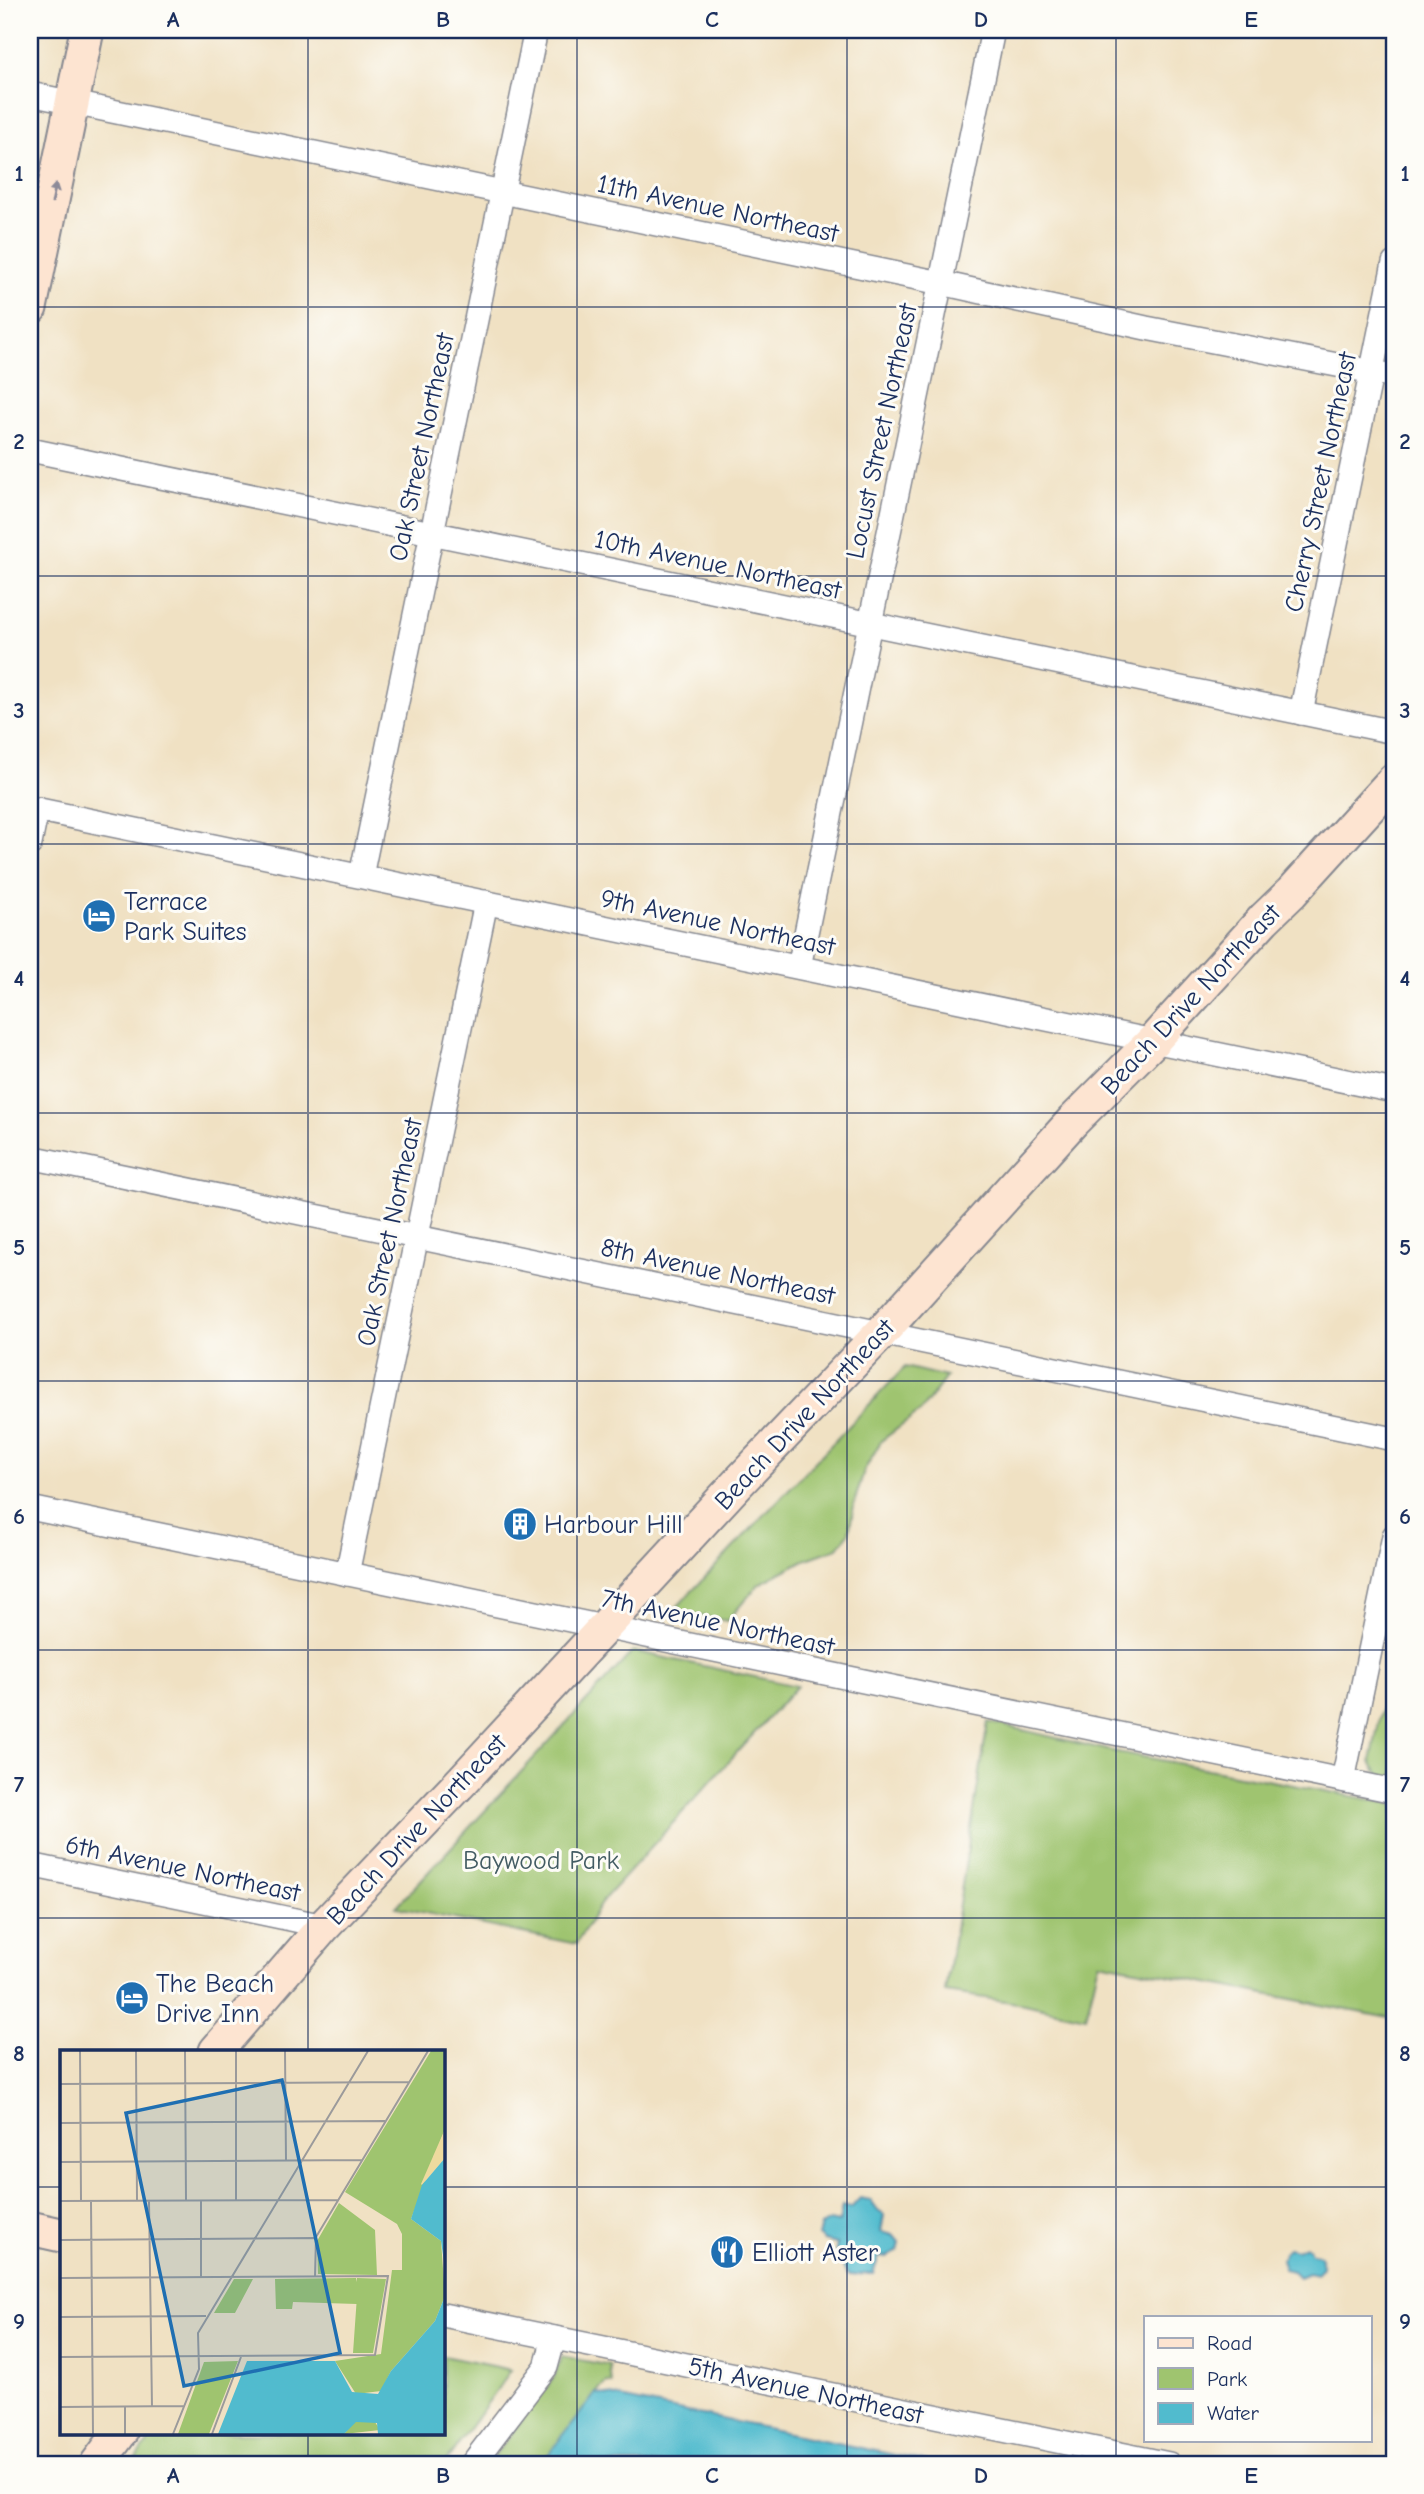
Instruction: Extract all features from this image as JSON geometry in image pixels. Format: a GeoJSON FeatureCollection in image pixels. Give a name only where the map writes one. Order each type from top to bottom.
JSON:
{"type":"FeatureCollection","features":[{"type":"Feature","properties":{"kind":"street"},"geometry":{"type":"LineString","coordinates":[[30,308],[87,30]]}},
{"type":"Feature","properties":{"kind":"street","name":"Oak Street Northeast"},"geometry":{"type":"LineString","coordinates":[[361,876],[536,30]]}},
{"type":"Feature","properties":{"kind":"street","name":"Locust Street Northeast"},"geometry":{"type":"LineString","coordinates":[[799,967],[993,30]]}},
{"type":"Feature","properties":{"kind":"street","name":"11th Avenue Northeast"},"geometry":{"type":"LineString","coordinates":[[30,94],[1146,328],[1383,374]]}},
{"type":"Feature","properties":{"kind":"street","name":"Cherry Street Northeast"},"geometry":{"type":"LineString","coordinates":[[1301,713],[1383,374],[1394,263]]}},
{"type":"Feature","properties":{"kind":"street","name":"10th Avenue Northeast"},"geometry":{"type":"LineString","coordinates":[[30,450],[1394,732]]}},
{"type":"Feature","properties":{"kind":"street","name":"Beach Drive Northeast"},"geometry":{"type":"LineString","coordinates":[[217,2050],[324,1926],[881,1333],[1073,1121],[1154,1040],[1394,780]]}},
{"type":"Feature","properties":{"kind":"street"},"geometry":{"type":"LineString","coordinates":[[30,844],[33,809]]}},
{"type":"Feature","properties":{"kind":"street","name":"9th Avenue Northeast"},"geometry":{"type":"LineString","coordinates":[[33,809],[1394,1091]]}},
{"type":"Feature","properties":{"kind":"street","name":"Oak Street Northeast"},"geometry":{"type":"LineString","coordinates":[[347,1574],[486,902]]}},
{"type":"Feature","properties":{"kind":"street","name":"8th Avenue Northeast"},"geometry":{"type":"LineString","coordinates":[[30,1157],[1394,1440]]}},
{"type":"Feature","properties":{"kind":"street","name":"7th Avenue Northeast"},"geometry":{"type":"LineString","coordinates":[[30,1508],[1394,1791]]}},
{"type":"Feature","properties":{"kind":"street"},"geometry":{"type":"LineString","coordinates":[[1343,1780],[1394,1535]]}},
{"type":"Feature","properties":{"kind":"street","name":"6th Avenue Northeast"},"geometry":{"type":"LineString","coordinates":[[30,1865],[324,1926]]}},
{"type":"Feature","properties":{"kind":"street"},"geometry":{"type":"LineString","coordinates":[[30,2228],[60,2235]]}},
{"type":"Feature","properties":{"kind":"street","name":"5th Avenue Northeast"},"geometry":{"type":"LineString","coordinates":[[444,2315],[1169,2464]]}},
{"type":"Feature","properties":{"kind":"street"},"geometry":{"type":"LineString","coordinates":[[472,2464],[546,2367],[554,2338]]}},
{"type":"Feature","properties":{"kind":"street"},"geometry":{"type":"LineString","coordinates":[[97,2464],[119,2434]]}},
{"type":"Feature","properties":{"kind":"green space"},"geometry":{"type":"Polygon","coordinates":[[[905,1367],[946,1377],[921,1411],[881,1441],[864,1471],[849,1532],[838,1548],[804,1560],[759,1584],[727,1621],[673,1611],[905,1367]]]}},
{"type":"Feature","properties":{"kind":"green space"},"geometry":{"type":"Polygon","coordinates":[[[1394,1647],[1394,1780],[1380,1774],[1371,1761],[1394,1647]]]}},
{"type":"Feature","properties":{"kind":"green space","name":"Baywood Park"},"geometry":{"type":"Polygon","coordinates":[[[633,1651],[797,1686],[603,1900],[576,1944],[396,1907],[633,1651]]]}},
{"type":"Feature","properties":{"kind":"green space"},"geometry":{"type":"Polygon","coordinates":[[[988,1722],[1112,1751],[1394,1804],[1394,2019],[1099,1962],[1086,2017],[945,1992],[988,1722]]]}},
{"type":"Feature","properties":{"kind":"green space"},"geometry":{"type":"Polygon","coordinates":[[[444,2356],[511,2370],[444,2464],[133,2464],[153,2434],[444,2434],[444,2356]]]}},
{"type":"Feature","properties":{"kind":"green space"},"geometry":{"type":"Polygon","coordinates":[[[561,2356],[610,2366],[612,2384],[607,2383],[601,2387],[541,2464],[488,2464],[555,2376],[561,2356]]]}},
{"type":"Feature","properties":{"kind":"water"},"geometry":{"type":"Polygon","coordinates":[[[860,2198],[870,2200],[884,2215],[881,2232],[893,2235],[899,2242],[897,2252],[887,2257],[879,2256],[873,2274],[850,2275],[846,2273],[843,2263],[834,2261],[837,2244],[824,2241],[818,2236],[821,2226],[829,2221],[839,2223],[842,2206],[851,2208],[860,2198]]]}},
{"type":"Feature","properties":{"kind":"water"},"geometry":{"type":"Polygon","coordinates":[[[1305,2246],[1311,2253],[1321,2255],[1323,2267],[1317,2275],[1308,2273],[1299,2277],[1293,2271],[1284,2269],[1281,2260],[1288,2248],[1297,2250],[1305,2246]]]}},
{"type":"Feature","properties":{"kind":"water"},"geometry":{"type":"Polygon","coordinates":[[[596,2393],[938,2464],[541,2464],[596,2393]]]}},
{"type":"Feature","properties":{"kind":"place","name":"Terrace Park Suites"},"geometry":{"type":"Point","coordinates":[99,916]}},
{"type":"Feature","properties":{"kind":"place","name":"Harbour Hill"},"geometry":{"type":"Point","coordinates":[520,1524]}},
{"type":"Feature","properties":{"kind":"place","name":"The Beach Drive Inn"},"geometry":{"type":"Point","coordinates":[132,1998]}},
{"type":"Feature","properties":{"kind":"place","name":"Elliott Aster"},"geometry":{"type":"Point","coordinates":[727,2252]}}]}
